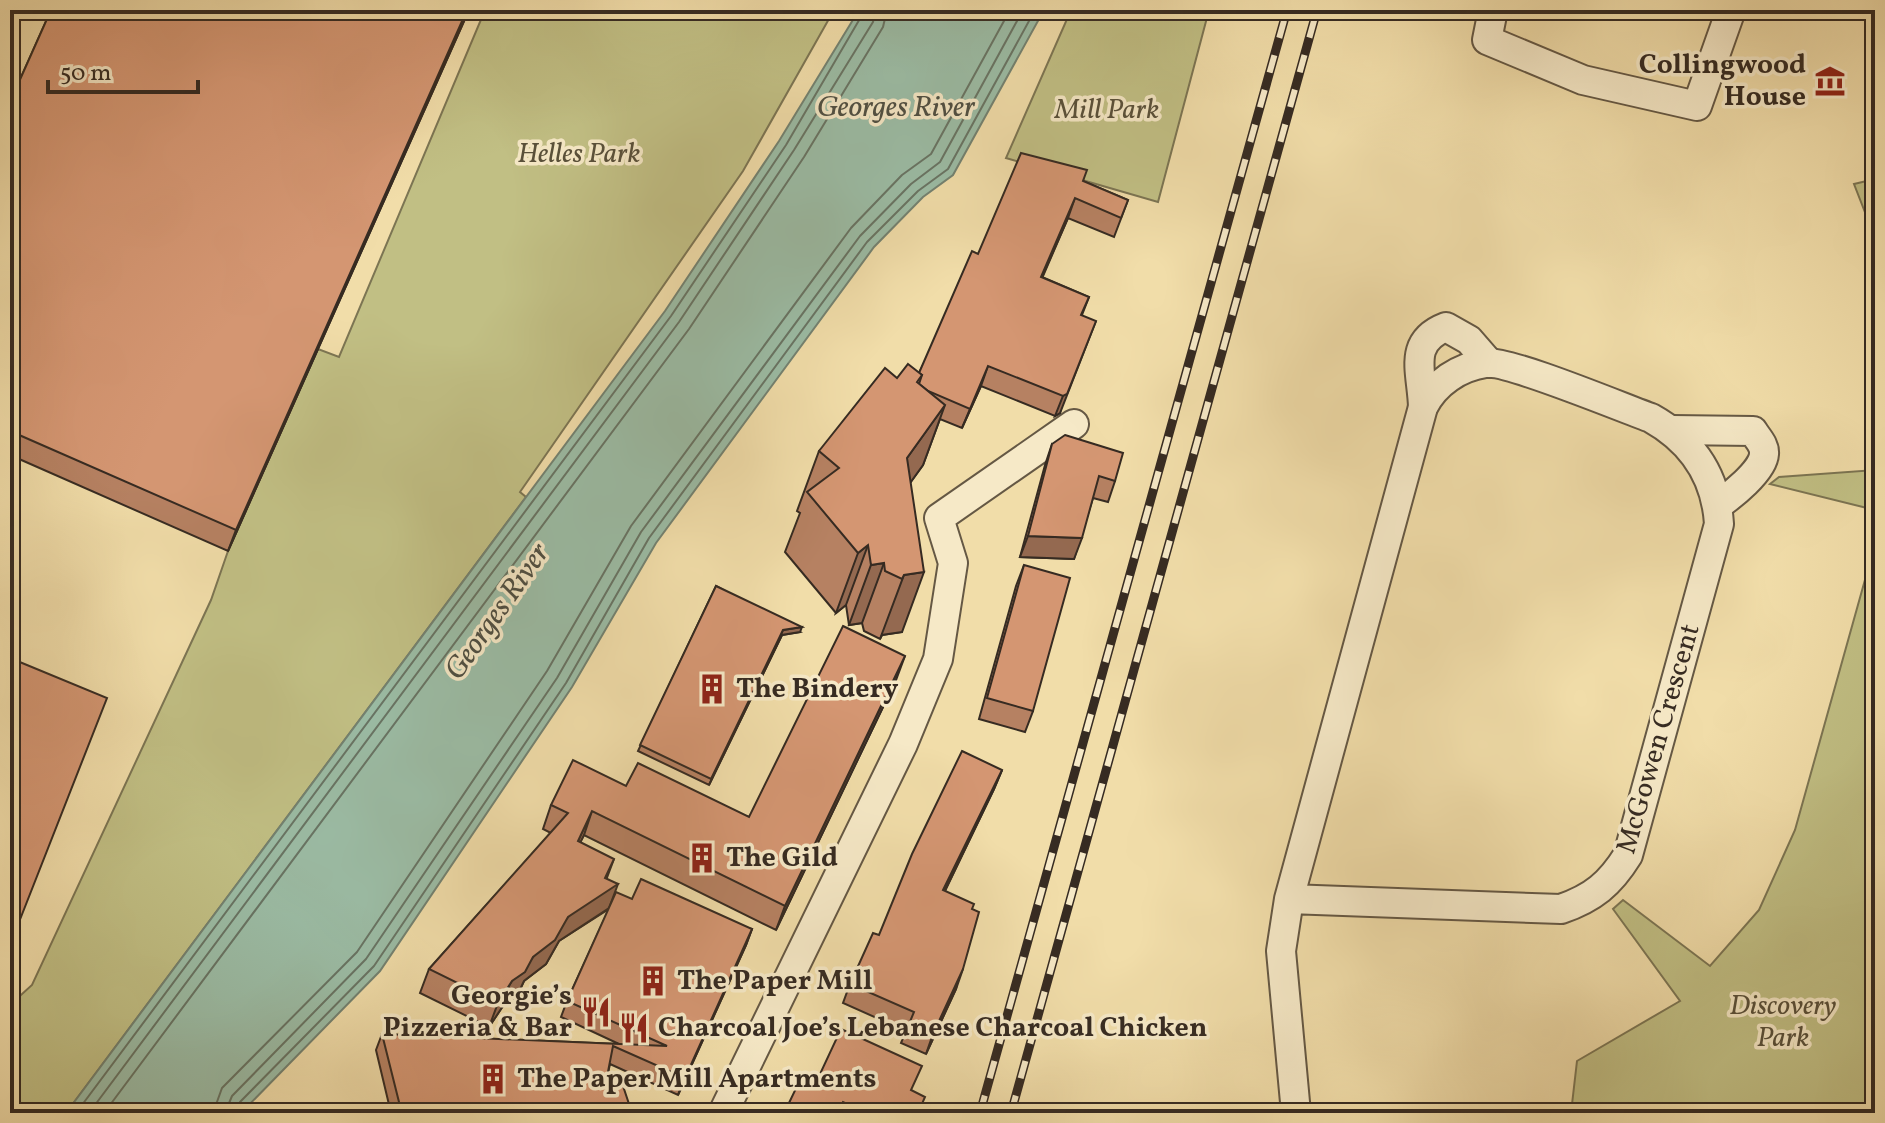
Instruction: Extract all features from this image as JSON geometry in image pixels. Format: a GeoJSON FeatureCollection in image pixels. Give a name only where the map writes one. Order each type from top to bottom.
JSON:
{"type":"FeatureCollection","features":[{"type":"Feature","properties":{"kind":"street"},"geometry":{"type":"LineString","coordinates":[[1493,10],[1487,40],[1583,80],[1697,106],[1731,10]]}},
{"type":"Feature","properties":{"kind":"street","name":"McGowen Crescent"},"geometry":{"type":"LineString","coordinates":[[1289,899],[1534,911],[1561,909],[1601,891],[1628,855],[1715,546],[1718,505],[1701,463],[1672,430],[1651,418],[1489,363],[1469,340],[1446,327],[1428,334],[1419,350],[1423,407]]}},
{"type":"Feature","properties":{"kind":"street","name":"McGowen Crescent"},"geometry":{"type":"LineString","coordinates":[[1296,1113],[1281,951],[1289,899],[1423,407],[1430,393],[1445,380],[1461,370],[1489,363]]}},
{"type":"Feature","properties":{"kind":"street"},"geometry":{"type":"LineString","coordinates":[[723,1113],[903,744],[938,659],[953,563],[939,518],[1074,424]]}},
{"type":"Feature","properties":{"kind":"street","name":"McGowen Crescent"},"geometry":{"type":"LineString","coordinates":[[1672,430],[1753,431],[1761,443],[1764,455],[1758,468],[1739,491],[1718,505]]}},
{"type":"Feature","properties":{"kind":"green space","name":"Helles Park"},"geometry":{"type":"Polygon","coordinates":[[[485,10],[834,10],[743,171],[520,492],[526,497],[66,1113],[10,1113],[10,1005],[32,985],[211,600],[228,551],[318,349],[339,357],[485,10]]]}},
{"type":"Feature","properties":{"kind":"green space","name":"Mill Park"},"geometry":{"type":"Polygon","coordinates":[[[1071,10],[1209,10],[1158,202],[1006,158],[1071,10]]]}},
{"type":"Feature","properties":{"kind":"green space"},"geometry":{"type":"Polygon","coordinates":[[[1875,179],[1875,238],[1854,184],[1875,179]]]}},
{"type":"Feature","properties":{"kind":"green space"},"geometry":{"type":"Polygon","coordinates":[[[1875,470],[1875,510],[1770,484],[1779,477],[1875,470]]]}},
{"type":"Feature","properties":{"kind":"green space","name":"Discovery Park"},"geometry":{"type":"Polygon","coordinates":[[[1875,544],[1875,1113],[1571,1113],[1577,1061],[1680,1001],[1613,909],[1623,900],[1710,966],[1759,910],[1795,830],[1875,544]]]}},
{"type":"Feature","properties":{"kind":"water","name":"Georges River"},"geometry":{"type":"Polygon","coordinates":[[[859,10],[1044,10],[953,175],[923,197],[874,247],[656,543],[572,687],[380,971],[241,1113],[66,1113],[665,311],[779,141],[859,10]]]}},
{"type":"Feature","properties":{"kind":"building"},"geometry":{"type":"Polygon","coordinates":[[[51,10],[467,10],[236,530],[10,431],[10,102],[51,10]]]}},
{"type":"Feature","properties":{"kind":"building"},"geometry":{"type":"Polygon","coordinates":[[[1021,153],[1087,170],[1083,181],[1128,200],[1121,218],[1075,198],[1041,277],[1089,297],[1081,315],[1096,321],[1067,394],[1063,396],[988,366],[970,409],[928,391],[919,384],[922,375],[919,373],[972,251],[978,254],[1021,153]]]}},
{"type":"Feature","properties":{"kind":"building"},"geometry":{"type":"Polygon","coordinates":[[[908,364],[922,375],[917,382],[945,405],[907,458],[924,572],[904,575],[902,579],[885,571],[884,563],[871,565],[868,545],[858,553],[807,492],[839,468],[819,451],[885,368],[897,378],[908,364]]]}},
{"type":"Feature","properties":{"kind":"building"},"geometry":{"type":"Polygon","coordinates":[[[1065,435],[1123,453],[1115,481],[1099,476],[1082,538],[1028,536],[1052,444],[1065,435]]]}},
{"type":"Feature","properties":{"kind":"building"},"geometry":{"type":"Polygon","coordinates":[[[1024,565],[1070,578],[1033,711],[987,698],[1024,565]]]}},
{"type":"Feature","properties":{"kind":"building","name":"The Bindery"},"geometry":{"type":"Polygon","coordinates":[[[716,586],[802,627],[783,630],[711,779],[640,745],[716,586]]]}},
{"type":"Feature","properties":{"kind":"building"},"geometry":{"type":"Polygon","coordinates":[[[843,626],[905,656],[785,906],[592,811],[578,841],[614,859],[605,878],[618,884],[568,917],[555,940],[533,957],[525,972],[512,981],[498,1003],[429,969],[568,813],[551,805],[573,760],[626,786],[638,763],[749,817],[843,626]]]}},
{"type":"Feature","properties":{"kind":"building"},"geometry":{"type":"Polygon","coordinates":[[[10,658],[107,698],[10,945],[10,658]]]}},
{"type":"Feature","properties":{"kind":"building"},"geometry":{"type":"Polygon","coordinates":[[[962,751],[1002,770],[943,890],[974,904],[972,909],[979,912],[963,969],[933,1034],[909,1024],[914,1012],[850,984],[873,933],[879,935],[912,854],[962,751]]]}},
{"type":"Feature","properties":{"kind":"building"},"geometry":{"type":"Polygon","coordinates":[[[641,879],[752,929],[685,1078],[613,1046],[606,1082],[622,1083],[632,1113],[401,1110],[382,1034],[667,1046],[567,1001],[616,892],[632,899],[641,879]]]}},
{"type":"Feature","properties":{"kind":"building"},"geometry":{"type":"Polygon","coordinates":[[[841,1029],[922,1066],[911,1090],[925,1097],[918,1113],[868,1113],[843,1102],[838,1113],[807,1113],[788,1105],[800,1080],[814,1087],[841,1029]]]}},
{"type":"Feature","properties":{"kind":"railway"},"geometry":{"type":"LineString","coordinates":[[980,1113],[1287,10]]}},
{"type":"Feature","properties":{"kind":"railway"},"geometry":{"type":"LineString","coordinates":[[1011,1113],[1317,10]]}},
{"type":"Feature","properties":{"kind":"place","name":"Collingwood House"},"geometry":{"type":"Point","coordinates":[1830,81]}},
{"type":"Feature","properties":{"kind":"place","name":"The Bindery"},"geometry":{"type":"Point","coordinates":[712,689]}},
{"type":"Feature","properties":{"kind":"place","name":"The Gild"},"geometry":{"type":"Point","coordinates":[702,858]}},
{"type":"Feature","properties":{"kind":"place","name":"The Paper Mill"},"geometry":{"type":"Point","coordinates":[653,981]}},
{"type":"Feature","properties":{"kind":"place","name":"Georgie’s Pizzeria & Bar"},"geometry":{"type":"Point","coordinates":[596,1012]}},
{"type":"Feature","properties":{"kind":"place","name":"Charcoal Joe’s Lebanese Charcoal Chicken"},"geometry":{"type":"Point","coordinates":[634,1028]}},
{"type":"Feature","properties":{"kind":"place","name":"The Paper Mill Apartments"},"geometry":{"type":"Point","coordinates":[493,1079]}}]}
